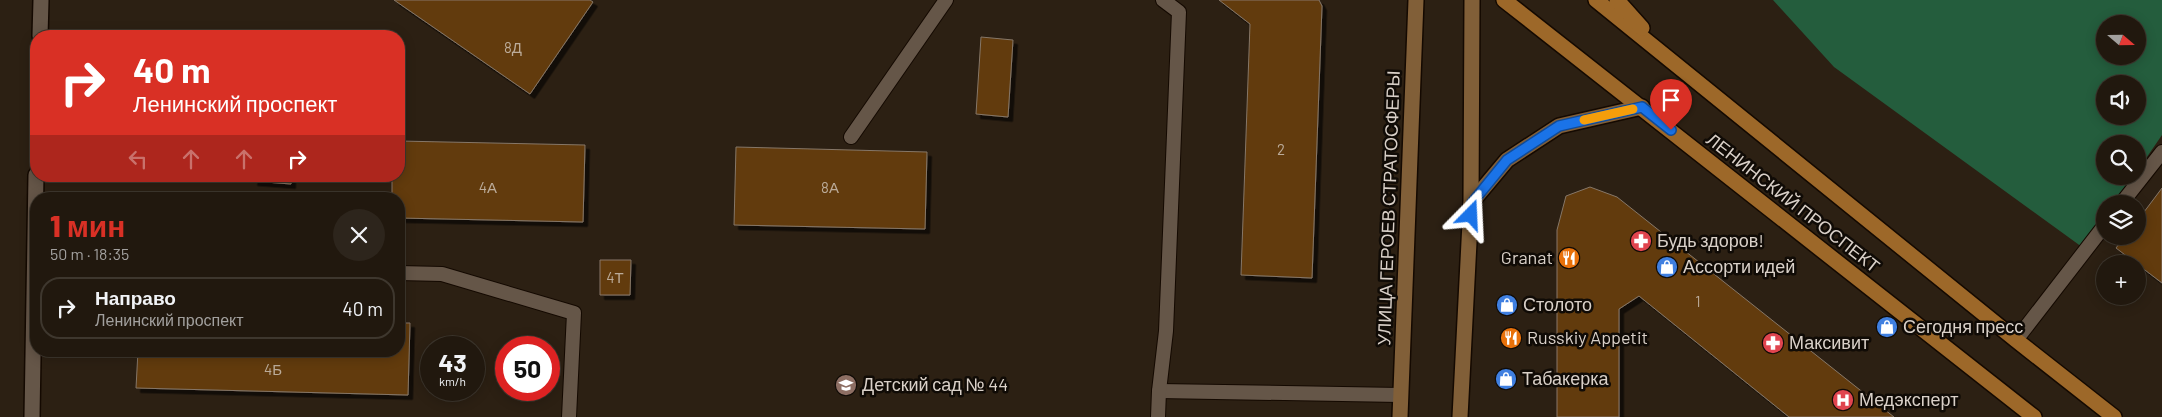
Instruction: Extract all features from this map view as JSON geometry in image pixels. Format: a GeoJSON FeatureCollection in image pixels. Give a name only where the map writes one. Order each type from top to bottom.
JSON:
{"type":"FeatureCollection","features":[{"type":"Feature","properties":{"kind":"main road","name":"УЛИЦА ГЕРОЕВ СТРАТОСФЕРЫ"},"geometry":{"type":"LineString","coordinates":[[1400,417],[1416,0]]}},
{"type":"Feature","properties":{"kind":"main road"},"geometry":{"type":"LineString","coordinates":[[1460,417],[1472,203],[1472,0]]}},
{"type":"Feature","properties":{"kind":"main road","name":"ЛЕНИНСКИЙ ПРОСПЕКТ"},"geometry":{"type":"LineString","coordinates":[[1504,0],[2034,417]]}},
{"type":"Feature","properties":{"kind":"main road","name":"ЛЕНИНСКИЙ ПРОСПЕКТ"},"geometry":{"type":"LineString","coordinates":[[1596,0],[1674,65],[2114,417]]}},
{"type":"Feature","properties":{"kind":"main road"},"geometry":{"type":"LineString","coordinates":[[1617,0],[1674,65]]}},
{"type":"Feature","properties":{"kind":"main road"},"geometry":{"type":"LineString","coordinates":[[1472,203],[1507,160],[1559,126],[1642,107]]}},
{"type":"Feature","properties":{"kind":"street"},"geometry":{"type":"LineString","coordinates":[[40,30],[41,0]]}},
{"type":"Feature","properties":{"kind":"street"},"geometry":{"type":"LineString","coordinates":[[32,417],[33,357]]}},
{"type":"Feature","properties":{"kind":"lane"},"geometry":{"type":"LineString","coordinates":[[851,137],[946,0]]}},
{"type":"Feature","properties":{"kind":"lane"},"geometry":{"type":"LineString","coordinates":[[1158,417],[1166,330],[1179,12],[1163,0]]}},
{"type":"Feature","properties":{"kind":"lane"},"geometry":{"type":"LineString","coordinates":[[2129,195],[2162,152]]}},
{"type":"Feature","properties":{"kind":"lane"},"geometry":{"type":"LineString","coordinates":[[2016,340],[2096,237]]}},
{"type":"Feature","properties":{"kind":"lane"},"geometry":{"type":"LineString","coordinates":[[405,273],[442,274],[574,312],[569,417]]}},
{"type":"Feature","properties":{"kind":"lane"},"geometry":{"type":"LineString","coordinates":[[1159,391],[1400,395]]}},
{"type":"Feature","properties":{"kind":"green space"},"geometry":{"type":"Polygon","coordinates":[[[1773,0],[2162,0],[2162,135],[2146,158],[2146,135],[2096,135],[2096,185],[2127,185],[2119,195],[2096,195],[2096,228],[2082,247],[1834,67],[1773,0]]]}},
{"type":"Feature","properties":{"kind":"building"},"geometry":{"type":"Polygon","coordinates":[[[394,0],[590,0],[593,2],[530,94],[394,0]]]}},
{"type":"Feature","properties":{"kind":"building"},"geometry":{"type":"Polygon","coordinates":[[[1219,0],[1319,0],[1322,6],[1312,278],[1241,275],[1250,24],[1219,0]]]}},
{"type":"Feature","properties":{"kind":"building"},"geometry":{"type":"Polygon","coordinates":[[[981,37],[1013,40],[1008,117],[976,114],[981,37]]]}},
{"type":"Feature","properties":{"kind":"building"},"geometry":{"type":"Polygon","coordinates":[[[405,141],[585,145],[583,222],[405,218],[405,192],[392,192],[392,182],[405,182],[405,141]]]}},
{"type":"Feature","properties":{"kind":"building"},"geometry":{"type":"Polygon","coordinates":[[[736,147],[927,152],[925,229],[734,225],[736,147]]]}},
{"type":"Feature","properties":{"kind":"building"},"geometry":{"type":"Polygon","coordinates":[[[266,182],[291,182],[291,184],[266,182]]]}},
{"type":"Feature","properties":{"kind":"building"},"geometry":{"type":"Polygon","coordinates":[[[1590,187],[1617,197],[1894,417],[1789,417],[1639,296],[1619,309],[1619,417],[1557,417],[1557,230],[1566,196],[1590,187]]]}},
{"type":"Feature","properties":{"kind":"building"},"geometry":{"type":"Polygon","coordinates":[[[2162,188],[2162,283],[2146,271],[2146,255],[2125,255],[2116,248],[2118,245],[2146,245],[2146,209],[2162,188]]]}},
{"type":"Feature","properties":{"kind":"building"},"geometry":{"type":"Polygon","coordinates":[[[600,260],[631,260],[630,295],[600,295],[600,260]]]}},
{"type":"Feature","properties":{"kind":"building"},"geometry":{"type":"Polygon","coordinates":[[[405,323],[410,323],[408,395],[136,388],[138,357],[405,357],[405,323]]]}},
{"type":"Feature","properties":{"kind":"slow traffic"},"geometry":{"type":"LineString","coordinates":[[1584,120],[1633,109]]}},
{"type":"Feature","properties":{"kind":"place","name":"Будь здоров!"},"geometry":{"type":"Point","coordinates":[1641,241]}},
{"type":"Feature","properties":{"kind":"place","name":"Granat"},"geometry":{"type":"Point","coordinates":[1569,258]}},
{"type":"Feature","properties":{"kind":"place","name":"Ассорти идей"},"geometry":{"type":"Point","coordinates":[1667,267]}},
{"type":"Feature","properties":{"kind":"place","name":"Столото"},"geometry":{"type":"Point","coordinates":[1507,305]}},
{"type":"Feature","properties":{"kind":"place","name":"Сегодня пресс"},"geometry":{"type":"Point","coordinates":[1887,327]}},
{"type":"Feature","properties":{"kind":"place","name":"Russkiy Appetit"},"geometry":{"type":"Point","coordinates":[1511,338]}},
{"type":"Feature","properties":{"kind":"place","name":"Максивит"},"geometry":{"type":"Point","coordinates":[1773,343]}},
{"type":"Feature","properties":{"kind":"place","name":"Табакерка"},"geometry":{"type":"Point","coordinates":[1506,379]}},
{"type":"Feature","properties":{"kind":"place","name":"Детский сад № 44"},"geometry":{"type":"Point","coordinates":[846,385]}},
{"type":"Feature","properties":{"kind":"place","name":"Медэксперт"},"geometry":{"type":"Point","coordinates":[1843,400]}},
{"type":"Feature","properties":{"kind":"route"},"geometry":{"type":"LineString","coordinates":[[1471,215],[1472,203],[1507,160],[1559,126],[1642,107],[1671,130]]}}]}
